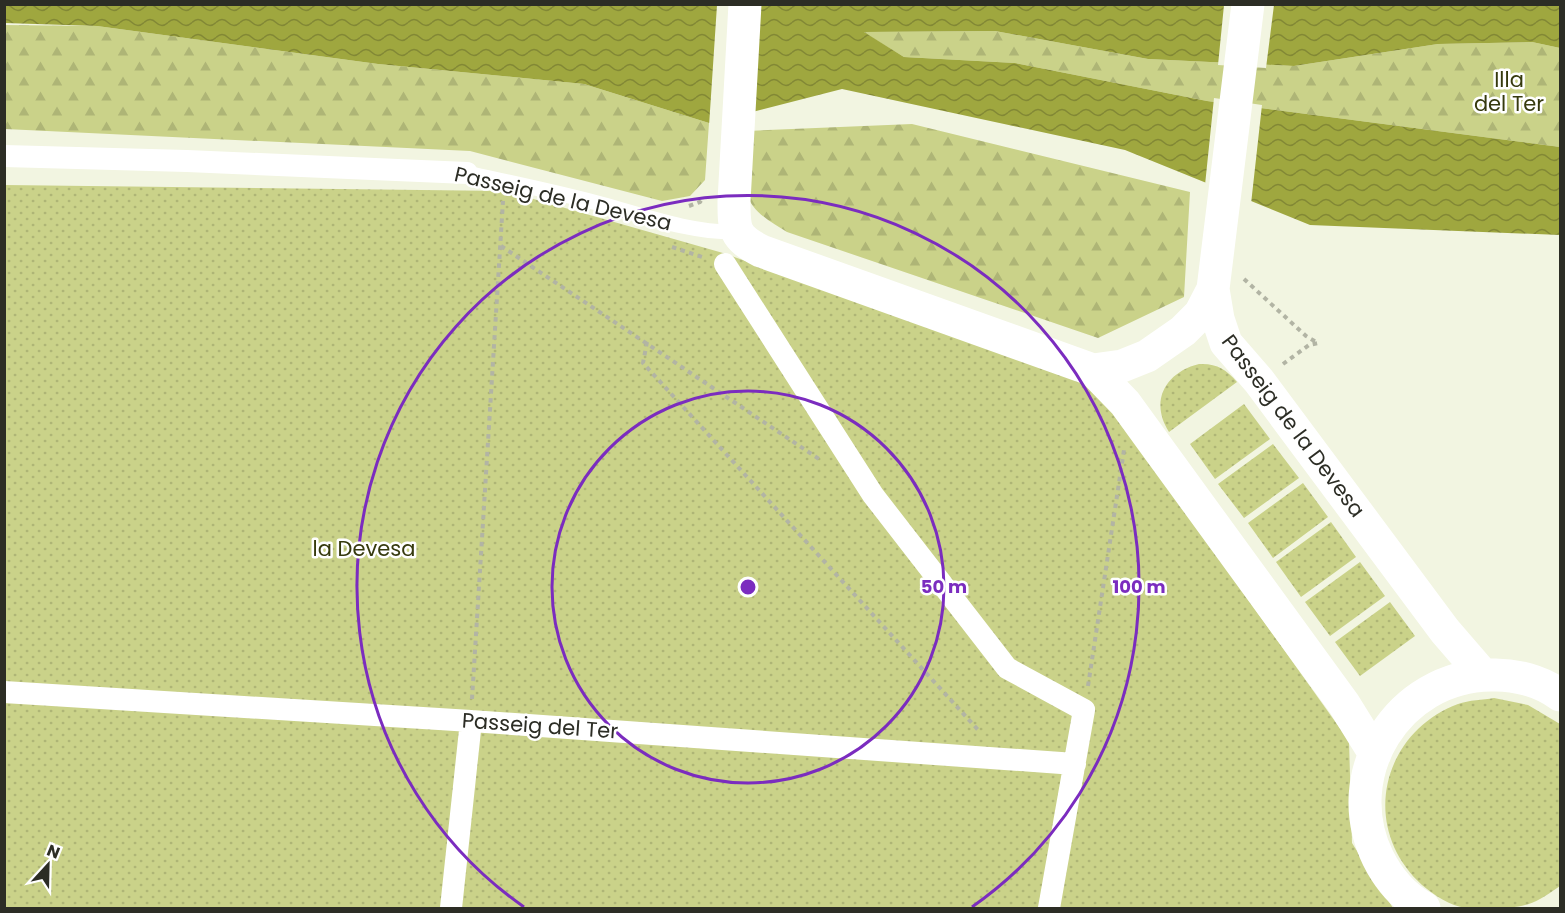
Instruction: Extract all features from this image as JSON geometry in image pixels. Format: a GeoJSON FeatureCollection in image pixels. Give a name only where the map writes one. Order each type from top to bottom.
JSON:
{"type":"FeatureCollection","features":[{"type":"Feature","properties":{"kind":"main road"},"geometry":{"type":"LineString","coordinates":[[745,4],[734,180],[736,232],[744,242],[760,251],[1093,370],[1125,403],[1156,445],[1344,705],[1375,754]]}},
{"type":"Feature","properties":{"kind":"main road"},"geometry":{"type":"LineString","coordinates":[[1093,370],[1122,366],[1146,356],[1183,331],[1200,314],[1223,269],[1248,4]]}},
{"type":"Feature","properties":{"kind":"main road","name":"Passeig de la Devesa"},"geometry":{"type":"LineString","coordinates":[[1223,269],[1218,319],[1226,343],[1259,381],[1445,631],[1483,675]]}},
{"type":"Feature","properties":{"kind":"main road"},"geometry":{"type":"LineString","coordinates":[[1411,903],[1381,863],[1368,831],[1365,796],[1368,773],[1383,737],[1394,722],[1419,698],[1450,682],[1483,675],[1519,678],[1541,684],[1560,695]]}},
{"type":"Feature","properties":{"kind":"street","name":"Passeig de la Devesa"},"geometry":{"type":"LineString","coordinates":[[4,156],[466,173]]}},
{"type":"Feature","properties":{"kind":"street"},"geometry":{"type":"LineString","coordinates":[[725,264],[873,495],[1007,668],[1084,711],[1049,909]]}},
{"type":"Feature","properties":{"kind":"street","name":"Passeig del Ter"},"geometry":{"type":"LineString","coordinates":[[4,692],[471,721],[1075,764]]}},
{"type":"Feature","properties":{"kind":"street"},"geometry":{"type":"LineString","coordinates":[[451,909],[471,721]]}},
{"type":"Feature","properties":{"kind":"lane","name":"Passeig de la Devesa"},"geometry":{"type":"LineString","coordinates":[[466,173],[686,226],[715,232],[736,232]]}},
{"type":"Feature","properties":{"kind":"path"},"geometry":{"type":"LineString","coordinates":[[471,721],[505,181]]}},
{"type":"Feature","properties":{"kind":"path"},"geometry":{"type":"LineString","coordinates":[[501,246],[824,462]]}},
{"type":"Feature","properties":{"kind":"path"},"geometry":{"type":"LineString","coordinates":[[1223,269],[1306,336],[1318,343],[1309,345],[1275,369]]}},
{"type":"Feature","properties":{"kind":"path"},"geometry":{"type":"LineString","coordinates":[[647,342],[643,363],[1004,759]]}},
{"type":"Feature","properties":{"kind":"path"},"geometry":{"type":"LineString","coordinates":[[1084,711],[1124,449]]}},
{"type":"Feature","properties":{"kind":"green space"},"geometry":{"type":"Polygon","coordinates":[[[5,25],[97,26],[378,64],[584,84],[709,123],[705,180],[690,196],[662,201],[470,151],[5,129],[5,25]]]}},
{"type":"Feature","properties":{"kind":"green space","name":"Illa del Ter"},"geometry":{"type":"Polygon","coordinates":[[[995,31],[1148,59],[1294,66],[1438,44],[1532,42],[1560,48],[1560,147],[1207,101],[1015,63],[904,57],[863,32],[995,31]]]}},
{"type":"Feature","properties":{"kind":"green space"},"geometry":{"type":"Polygon","coordinates":[[[912,124],[1190,192],[1184,297],[1098,338],[787,232],[760,214],[749,198],[744,170],[747,131],[912,124]]]}},
{"type":"Feature","properties":{"kind":"green space","name":"la Devesa"},"geometry":{"type":"Polygon","coordinates":[[[5,185],[505,191],[723,253],[1096,386],[1349,741],[1352,843],[1393,908],[5,908],[5,185]]]}},
{"type":"Feature","properties":{"kind":"green space"},"geometry":{"type":"Polygon","coordinates":[[[1199,364],[1220,368],[1237,382],[1169,432],[1163,421],[1161,409],[1164,389],[1178,374],[1199,364]]]}},
{"type":"Feature","properties":{"kind":"green space"},"geometry":{"type":"Polygon","coordinates":[[[1244,404],[1270,439],[1215,479],[1190,444],[1244,404]]]}},
{"type":"Feature","properties":{"kind":"green space"},"geometry":{"type":"Polygon","coordinates":[[[1273,444],[1299,478],[1244,518],[1218,484],[1273,444]]]}},
{"type":"Feature","properties":{"kind":"green space"},"geometry":{"type":"Polygon","coordinates":[[[1303,483],[1328,517],[1273,558],[1248,523],[1303,483]]]}},
{"type":"Feature","properties":{"kind":"green space"},"geometry":{"type":"Polygon","coordinates":[[[1331,522],[1356,557],[1301,597],[1276,562],[1331,522]]]}},
{"type":"Feature","properties":{"kind":"green space"},"geometry":{"type":"Polygon","coordinates":[[[1360,562],[1385,596],[1330,636],[1305,602],[1360,562]]]}},
{"type":"Feature","properties":{"kind":"green space"},"geometry":{"type":"Polygon","coordinates":[[[1390,602],[1415,636],[1360,676],[1335,642],[1390,602]]]}},
{"type":"Feature","properties":{"kind":"green space"},"geometry":{"type":"Polygon","coordinates":[[[1494,698],[1528,705],[1560,724],[1560,886],[1542,898],[1527,904],[1469,909],[1448,902],[1432,893],[1402,862],[1390,837],[1385,810],[1388,784],[1396,759],[1411,736],[1432,718],[1458,704],[1494,698]]]}},
{"type":"Feature","properties":{"kind":"water"},"geometry":{"type":"Polygon","coordinates":[[[5,4],[1560,5],[1560,48],[1532,42],[1438,44],[1294,66],[1148,59],[995,31],[864,32],[904,57],[1015,63],[1207,101],[1560,147],[1560,235],[1310,225],[1125,150],[842,89],[709,123],[584,84],[378,64],[97,26],[5,23],[5,4]]]}},
{"type":"Feature","properties":{"kind":"pier"},"geometry":{"type":"Polygon","coordinates":[[[717,5],[756,5],[749,116],[709,126],[717,5]]]}},
{"type":"Feature","properties":{"kind":"pier"},"geometry":{"type":"Polygon","coordinates":[[[1224,5],[1274,5],[1266,68],[1218,65],[1224,5]]]}},
{"type":"Feature","properties":{"kind":"pier"},"geometry":{"type":"Polygon","coordinates":[[[1214,98],[1262,105],[1251,204],[1205,185],[1214,98]]]}}]}
